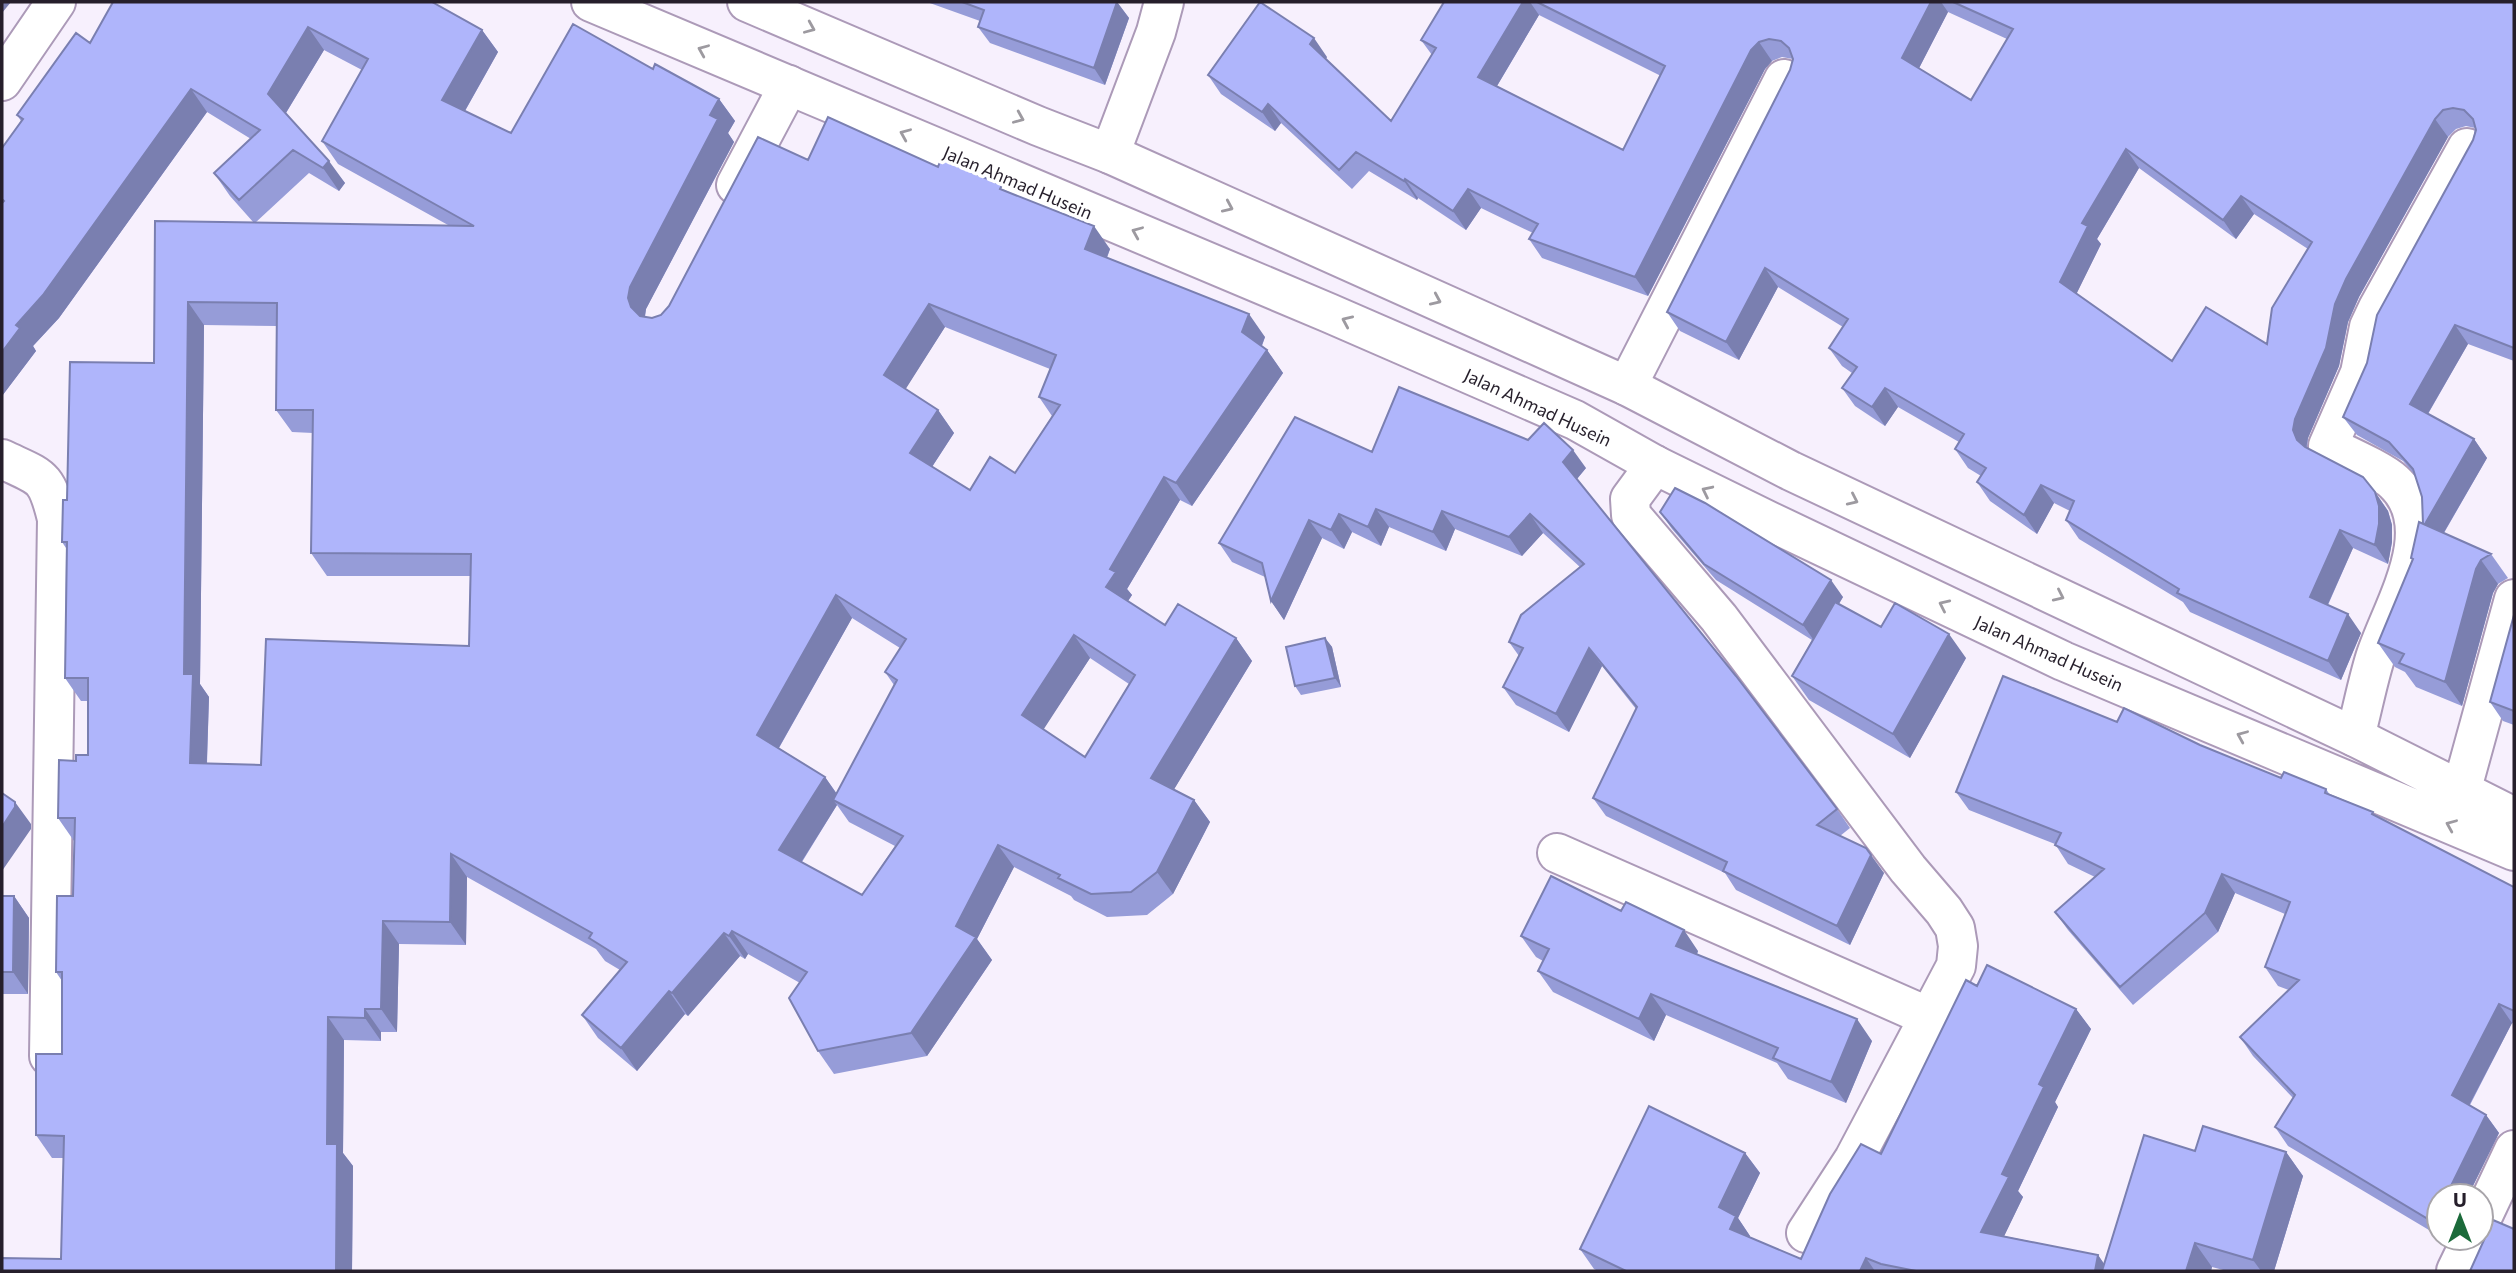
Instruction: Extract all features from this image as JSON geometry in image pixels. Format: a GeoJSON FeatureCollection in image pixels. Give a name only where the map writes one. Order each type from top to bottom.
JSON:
{"type":"FeatureCollection","features":[{"type":"Feature","properties":{"kind":"main road"},"geometry":{"type":"LineString","coordinates":[[2,80],[56,2]]}},
{"type":"Feature","properties":{"kind":"main road","name":"Jalan Ahmad Husein"},"geometry":{"type":"LineString","coordinates":[[591,2],[1575,421],[1655,465],[2063,661],[2514,851]]}},
{"type":"Feature","properties":{"kind":"main road"},"geometry":{"type":"LineString","coordinates":[[1110,154],[1156,32],[1164,2]]}},
{"type":"Feature","properties":{"kind":"main road"},"geometry":{"type":"LineString","coordinates":[[747,68],[759,7],[1110,154],[1627,386],[1791,471],[2355,737],[2514,817]]}},
{"type":"Feature","properties":{"kind":"main road"},"geometry":{"type":"LineString","coordinates":[[1627,386],[1784,79]]}},
{"type":"Feature","properties":{"kind":"main road"},"geometry":{"type":"LineString","coordinates":[[718,220],[789,85]]}},
{"type":"Feature","properties":{"kind":"main road"},"geometry":{"type":"LineString","coordinates":[[2355,737],[2375,658],[2412,561],[2415,540],[2413,514],[2406,497],[2393,480],[2328,446],[2360,373],[2369,327],[2467,148]]}},
{"type":"Feature","properties":{"kind":"main road"},"geometry":{"type":"LineString","coordinates":[[2,459],[41,477],[51,495],[57,519],[48,1056]]}},
{"type":"Feature","properties":{"kind":"main road"},"geometry":{"type":"LineString","coordinates":[[1655,465],[1630,499],[1631,515],[1719,618],[1955,928],[1958,946],[1956,966],[1854,1159],[1805,1233]]}},
{"type":"Feature","properties":{"kind":"main road"},"geometry":{"type":"LineString","coordinates":[[2461,792],[2514,599]]}},
{"type":"Feature","properties":{"kind":"main road"},"geometry":{"type":"LineString","coordinates":[[1557,853],[1928,1017]]}},
{"type":"Feature","properties":{"kind":"main road"},"geometry":{"type":"LineString","coordinates":[[2495,1190],[2514,1150]]}},
{"type":"Feature","properties":{"kind":"main road"},"geometry":{"type":"LineString","coordinates":[[2456,1271],[2465,1252]]}},
{"type":"Feature","properties":{"kind":"building"},"geometry":{"type":"Polygon","coordinates":[[[113,2],[432,2],[482,30],[442,100],[511,133],[573,24],[653,69],[655,64],[719,99],[710,115],[718,119],[630,287],[628,298],[631,307],[640,316],[652,318],[661,315],[669,306],[758,137],[808,160],[828,117],[938,167],[941,159],[1002,185],[1000,189],[1094,226],[1085,249],[1249,314],[1242,332],[1267,350],[1176,483],[1164,477],[1110,569],[1116,572],[1106,587],[1165,625],[1178,604],[1236,638],[1151,778],[1194,800],[1157,872],[1131,892],[1091,894],[1058,878],[1060,875],[998,845],[956,926],[976,937],[911,1033],[818,1051],[789,998],[807,972],[732,931],[729,936],[724,933],[672,993],[669,991],[621,1048],[582,1015],[627,962],[589,938],[592,933],[451,854],[450,922],[383,921],[381,1009],[365,1009],[365,1018],[328,1017],[327,1144],[337,1144],[336,1271],[2,1271],[2,1258],[61,1259],[64,1136],[36,1135],[36,1054],[62,1054],[62,972],[56,972],[57,896],[73,896],[75,818],[58,818],[59,760],[76,761],[76,755],[88,755],[88,678],[65,678],[67,542],[62,542],[63,500],[67,500],[70,362],[154,363],[155,221],[474,226],[322,141],[368,59],[308,27],[268,94],[329,161],[323,168],[293,150],[239,200],[214,173],[260,130],[191,89],[43,295],[16,325],[20,328],[2,352],[2,148],[23,119],[17,115],[76,33],[90,43],[113,2]],[[188,302],[184,674],[193,674],[190,763],[261,765],[266,639],[469,646],[471,554],[311,553],[313,410],[276,410],[277,303],[188,302]],[[929,304],[884,375],[938,410],[910,453],[970,490],[990,457],[1015,473],[1060,405],[1039,397],[1056,355],[929,304]],[[836,595],[757,735],[825,777],[779,850],[862,895],[903,836],[833,800],[897,680],[885,672],[906,639],[836,595]],[[1074,635],[1022,715],[1085,757],[1135,675],[1074,635]]]}},
{"type":"Feature","properties":{"kind":"building"},"geometry":{"type":"Polygon","coordinates":[[[962,2],[1117,2],[1094,68],[978,27],[984,10],[962,2]]]}},
{"type":"Feature","properties":{"kind":"building"},"geometry":{"type":"Polygon","coordinates":[[[1260,2],[1314,38],[1310,44],[1391,121],[1436,48],[1421,40],[1444,2],[1523,2],[1478,77],[1623,150],[1665,66],[1537,2],[1931,2],[1902,58],[1971,100],[2013,29],[1953,2],[2514,2],[2514,348],[2455,325],[2410,404],[2474,439],[2423,524],[2422,497],[2413,469],[2389,442],[2343,417],[2367,363],[2377,315],[2473,140],[2476,130],[2473,119],[2464,110],[2443,110],[2435,119],[2346,279],[2335,304],[2326,348],[2295,419],[2293,430],[2297,440],[2305,447],[2363,477],[2375,492],[2379,506],[2375,545],[2340,530],[2310,597],[2348,614],[2328,661],[2177,593],[2179,589],[2066,520],[2074,501],[2041,485],[2024,515],[1977,482],[1986,468],[1955,449],[1964,434],[1885,388],[1872,407],[1842,388],[1857,367],[1829,348],[1848,319],[1765,268],[1726,342],[1667,312],[1790,70],[1793,59],[1789,48],[1781,41],[1769,39],[1759,42],[1751,50],[1635,277],[1529,239],[1538,224],[1468,189],[1453,211],[1405,179],[1404,181],[1356,152],[1339,170],[1268,104],[1262,112],[1208,75],[1260,2]],[[2126,149],[2082,223],[2088,226],[2060,282],[2172,361],[2206,307],[2267,344],[2272,308],[2312,242],[2241,196],[2223,220],[2126,149]]]}},
{"type":"Feature","properties":{"kind":"building"},"geometry":{"type":"Polygon","coordinates":[[[1399,387],[1528,440],[1544,423],[1573,450],[1563,462],[1736,676],[1837,809],[1817,825],[1866,848],[1871,855],[1837,926],[1723,871],[1727,862],[1593,798],[1637,707],[1589,648],[1556,714],[1503,687],[1523,648],[1509,642],[1521,615],[1584,564],[1530,514],[1509,537],[1442,511],[1433,532],[1376,509],[1368,527],[1339,514],[1331,530],[1309,520],[1271,601],[1262,563],[1219,543],[1295,417],[1372,452],[1399,387]]]}},
{"type":"Feature","properties":{"kind":"building"},"geometry":{"type":"Polygon","coordinates":[[[1675,488],[1705,503],[1831,580],[1803,625],[1704,564],[1660,512],[1675,488]]]}},
{"type":"Feature","properties":{"kind":"building"},"geometry":{"type":"Polygon","coordinates":[[[2419,522],[2491,554],[2481,560],[2476,569],[2445,682],[2399,663],[2404,654],[2378,643],[2413,559],[2411,558],[2419,522]]]}},
{"type":"Feature","properties":{"kind":"building"},"geometry":{"type":"Polygon","coordinates":[[[1835,602],[1881,627],[1895,603],[1949,634],[1893,734],[1792,676],[1835,602]]]}},
{"type":"Feature","properties":{"kind":"building"},"geometry":{"type":"Polygon","coordinates":[[[2514,615],[2514,711],[2490,702],[2514,615]]]}},
{"type":"Feature","properties":{"kind":"building"},"geometry":{"type":"Polygon","coordinates":[[[1325,638],[1335,678],[1295,686],[1286,647],[1325,638]]]}},
{"type":"Feature","properties":{"kind":"building"},"geometry":{"type":"Polygon","coordinates":[[[2003,676],[2117,722],[2124,708],[2200,745],[2281,778],[2284,772],[2326,789],[2325,793],[2373,812],[2372,814],[2514,887],[2514,1011],[2499,1004],[2452,1095],[2486,1115],[2453,1182],[2425,1182],[2425,1217],[2275,1127],[2295,1095],[2240,1037],[2299,980],[2265,967],[2290,902],[2222,874],[2205,913],[2120,987],[2055,912],[2104,869],[2055,845],[2061,833],[1956,792],[2003,676]]]}},
{"type":"Feature","properties":{"kind":"building"},"geometry":{"type":"Polygon","coordinates":[[[2,793],[15,802],[15,807],[2,827],[2,793]]]}},
{"type":"Feature","properties":{"kind":"building"},"geometry":{"type":"Polygon","coordinates":[[[1551,876],[1621,911],[1626,902],[1684,930],[1676,946],[1857,1019],[1831,1082],[1773,1058],[1778,1048],[1651,994],[1639,1019],[1538,971],[1549,949],[1521,936],[1551,876]]]}},
{"type":"Feature","properties":{"kind":"building"},"geometry":{"type":"Polygon","coordinates":[[[2,896],[14,896],[13,972],[2,972],[2,896]]]}},
{"type":"Feature","properties":{"kind":"building"},"geometry":{"type":"Polygon","coordinates":[[[1987,965],[2076,1009],[2039,1084],[2044,1087],[2002,1174],[2009,1177],[1981,1232],[2098,1255],[2095,1271],[1916,1271],[1866,1258],[1860,1271],[1626,1271],[1580,1249],[1649,1106],[1745,1153],[1719,1207],[1736,1216],[1730,1229],[1801,1259],[1830,1194],[1861,1144],[1881,1154],[1966,980],[1977,986],[1987,965]]]}},
{"type":"Feature","properties":{"kind":"building"},"geometry":{"type":"Polygon","coordinates":[[[2203,1126],[2286,1152],[2253,1260],[2195,1243],[2186,1271],[2102,1271],[2144,1135],[2195,1151],[2203,1126]]]}},
{"type":"Feature","properties":{"kind":"building"},"geometry":{"type":"Polygon","coordinates":[[[2495,1221],[2514,1229],[2514,1271],[2470,1271],[2479,1252],[2495,1252],[2495,1221]]]}}]}
